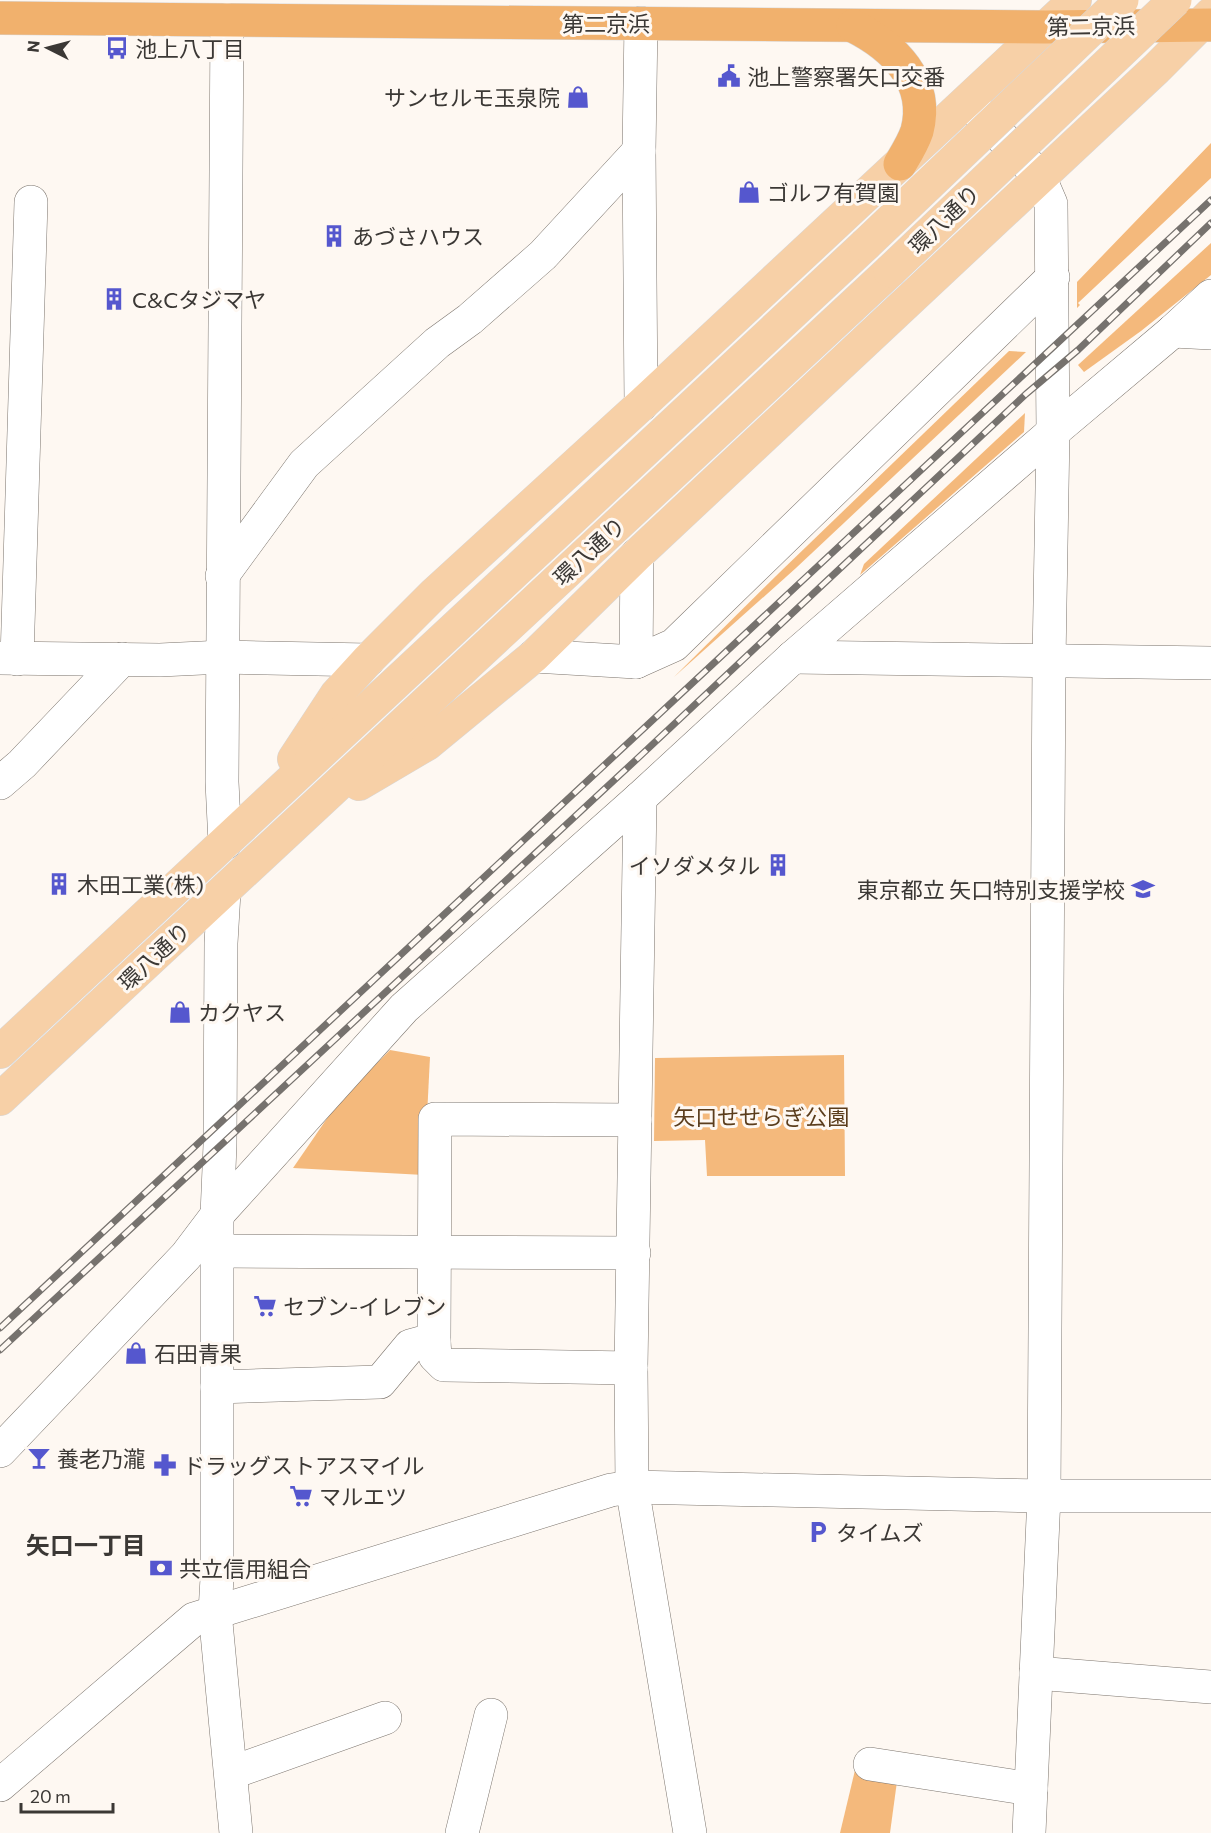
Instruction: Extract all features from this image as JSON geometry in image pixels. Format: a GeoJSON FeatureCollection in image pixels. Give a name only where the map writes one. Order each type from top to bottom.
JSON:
{"type":"FeatureCollection","features":[{"type":"Feature","properties":{"kind":"highway","name":"第二京浜"},"geometry":{"type":"LineString","coordinates":[[0,18],[1045,27],[1207,21]]}},
{"type":"Feature","properties":{"kind":"highway"},"geometry":{"type":"LineString","coordinates":[[853,26],[874,36],[894,52],[908,72],[918,93],[917,131],[900,164]]}},
{"type":"Feature","properties":{"kind":"main road"},"geometry":{"type":"LineString","coordinates":[[266,804],[336,695],[434,594],[641,405],[1075,0]]}},
{"type":"Feature","properties":{"kind":"main road","name":"環八通り"},"geometry":{"type":"LineString","coordinates":[[0,1052],[864,245],[1122,0]]}},
{"type":"Feature","properties":{"kind":"main road","name":"環八通り"},"geometry":{"type":"LineString","coordinates":[[0,1099],[890,271],[1175,0]]}},
{"type":"Feature","properties":{"kind":"main road"},"geometry":{"type":"LineString","coordinates":[[304,817],[427,744],[534,656],[637,555],[1207,21]]}},
{"type":"Feature","properties":{"kind":"street"},"geometry":{"type":"LineString","coordinates":[[225,843],[222,782],[222,576],[227,20]]}},
{"type":"Feature","properties":{"kind":"street"},"geometry":{"type":"LineString","coordinates":[[641,23],[639,151],[641,405]]}},
{"type":"Feature","properties":{"kind":"street"},"geometry":{"type":"LineString","coordinates":[[967,101],[1039,176],[1052,204],[1053,432],[1049,661],[1044,1496],[1029,1833]]}},
{"type":"Feature","properties":{"kind":"street"},"geometry":{"type":"LineString","coordinates":[[222,576],[304,464],[437,343],[470,319],[543,255],[639,151]]}},
{"type":"Feature","properties":{"kind":"street"},"geometry":{"type":"LineString","coordinates":[[31,202],[14,316],[8,658],[160,660],[223,657],[368,660]]}},
{"type":"Feature","properties":{"kind":"street"},"geometry":{"type":"LineString","coordinates":[[534,656],[636,662],[674,645],[1053,277]]}},
{"type":"Feature","properties":{"kind":"street"},"geometry":{"type":"LineString","coordinates":[[0,1451],[186,1256],[217,1215],[404,1008],[640,798],[793,657],[1211,296]]}},
{"type":"Feature","properties":{"kind":"street"},"geometry":{"type":"LineString","coordinates":[[1173,331],[1211,333]]}},
{"type":"Feature","properties":{"kind":"street"},"geometry":{"type":"LineString","coordinates":[[636,662],[637,555]]}},
{"type":"Feature","properties":{"kind":"street"},"geometry":{"type":"LineString","coordinates":[[793,657],[1211,663]]}},
{"type":"Feature","properties":{"kind":"street"},"geometry":{"type":"LineString","coordinates":[[0,783],[22,764],[122,659]]}},
{"type":"Feature","properties":{"kind":"street"},"geometry":{"type":"LineString","coordinates":[[640,798],[631,1368],[632,1487],[690,1833]]}},
{"type":"Feature","properties":{"kind":"street"},"geometry":{"type":"LineString","coordinates":[[224,892],[221,943],[220,1145],[217,1215],[217,1578],[215,1612],[236,1833]]}},
{"type":"Feature","properties":{"kind":"street"},"geometry":{"type":"LineString","coordinates":[[631,1368],[444,1365],[435,1356],[435,1119],[635,1120]]}},
{"type":"Feature","properties":{"kind":"street"},"geometry":{"type":"LineString","coordinates":[[218,1251],[633,1253]]}},
{"type":"Feature","properties":{"kind":"street"},"geometry":{"type":"LineString","coordinates":[[217,1387],[380,1383],[410,1347],[434,1342]]}},
{"type":"Feature","properties":{"kind":"street"},"geometry":{"type":"LineString","coordinates":[[2,1780],[194,1619],[611,1490],[632,1487],[1044,1496],[1211,1496]]}},
{"type":"Feature","properties":{"kind":"street"},"geometry":{"type":"LineString","coordinates":[[1036,1672],[1211,1687]]}},
{"type":"Feature","properties":{"kind":"street"},"geometry":{"type":"LineString","coordinates":[[462,1833],[491,1715]]}},
{"type":"Feature","properties":{"kind":"street"},"geometry":{"type":"LineString","coordinates":[[231,1773],[385,1718]]}},
{"type":"Feature","properties":{"kind":"street"},"geometry":{"type":"LineString","coordinates":[[870,1764],[1031,1789]]}},
{"type":"Feature","properties":{"kind":"green space"},"geometry":{"type":"Polygon","coordinates":[[[1211,143],[1211,178],[1078,303],[1080,305],[1077,308],[1077,282],[1211,143]]]}},
{"type":"Feature","properties":{"kind":"green space"},"geometry":{"type":"Polygon","coordinates":[[[1211,243],[1211,275],[1141,331],[1084,372],[1078,365],[1211,243]]]}},
{"type":"Feature","properties":{"kind":"green space"},"geometry":{"type":"Polygon","coordinates":[[[1009,351],[1026,352],[796,568],[674,677],[779,573],[1009,351]]]}},
{"type":"Feature","properties":{"kind":"green space"},"geometry":{"type":"Polygon","coordinates":[[[1025,413],[1024,432],[860,575],[864,564],[1025,413]]]}},
{"type":"Feature","properties":{"kind":"green space"},"geometry":{"type":"Polygon","coordinates":[[[390,1050],[430,1057],[424,1175],[293,1168],[339,1101],[390,1050]]]}},
{"type":"Feature","properties":{"kind":"green space","name":"矢口せせらぎ公園"},"geometry":{"type":"Polygon","coordinates":[[[844,1055],[845,1176],[707,1176],[705,1140],[654,1141],[655,1058],[844,1055]]]}},
{"type":"Feature","properties":{"kind":"green space"},"geometry":{"type":"Polygon","coordinates":[[[856,1766],[898,1774],[890,1833],[840,1833],[856,1766]]]}},
{"type":"Feature","properties":{"kind":"railway"},"geometry":{"type":"LineString","coordinates":[[0,1328],[1211,200]]}},
{"type":"Feature","properties":{"kind":"railway"},"geometry":{"type":"LineString","coordinates":[[0,1350],[638,758],[1026,394],[1078,350],[1211,223]]}},
{"type":"Feature","properties":{"kind":"place","name":"池上八丁目"},"geometry":{"type":"Point","coordinates":[117,48]}},
{"type":"Feature","properties":{"kind":"place","name":"池上警察署矢口交番"},"geometry":{"type":"Point","coordinates":[729,76]}},
{"type":"Feature","properties":{"kind":"place","name":"サンセルモ玉泉院"},"geometry":{"type":"Point","coordinates":[578,97]}},
{"type":"Feature","properties":{"kind":"place","name":"ゴルフ有賀園"},"geometry":{"type":"Point","coordinates":[749,192]}},
{"type":"Feature","properties":{"kind":"place","name":"あづさハウス"},"geometry":{"type":"Point","coordinates":[334,236]}},
{"type":"Feature","properties":{"kind":"place","name":"C&Cタジマヤ"},"geometry":{"type":"Point","coordinates":[114,299]}},
{"type":"Feature","properties":{"kind":"place","name":"イソダメタル"},"geometry":{"type":"Point","coordinates":[778,865]}},
{"type":"Feature","properties":{"kind":"place","name":"木田工業(株)"},"geometry":{"type":"Point","coordinates":[59,884]}},
{"type":"Feature","properties":{"kind":"place","name":"東京都立 矢口特別支援学校"},"geometry":{"type":"Point","coordinates":[1143,889]}},
{"type":"Feature","properties":{"kind":"place","name":"カクヤス"},"geometry":{"type":"Point","coordinates":[180,1012]}},
{"type":"Feature","properties":{"kind":"place","name":"セブン-イレブン"},"geometry":{"type":"Point","coordinates":[265,1306]}},
{"type":"Feature","properties":{"kind":"place","name":"石田青果"},"geometry":{"type":"Point","coordinates":[136,1353]}},
{"type":"Feature","properties":{"kind":"place","name":"養老乃瀧"},"geometry":{"type":"Point","coordinates":[39,1458]}},
{"type":"Feature","properties":{"kind":"place","name":"ドラッグストアスマイル"},"geometry":{"type":"Point","coordinates":[165,1465]}},
{"type":"Feature","properties":{"kind":"place","name":"マルエツ"},"geometry":{"type":"Point","coordinates":[301,1496]}},
{"type":"Feature","properties":{"kind":"place","name":"タイムズ"},"geometry":{"type":"Point","coordinates":[818,1532]}},
{"type":"Feature","properties":{"kind":"place","name":"共立信用組合"},"geometry":{"type":"Point","coordinates":[161,1568]}},
{"type":"Feature","properties":{"kind":"district","name":"矢口一丁目"},"geometry":{"type":"Point","coordinates":[86,1544]}}]}
